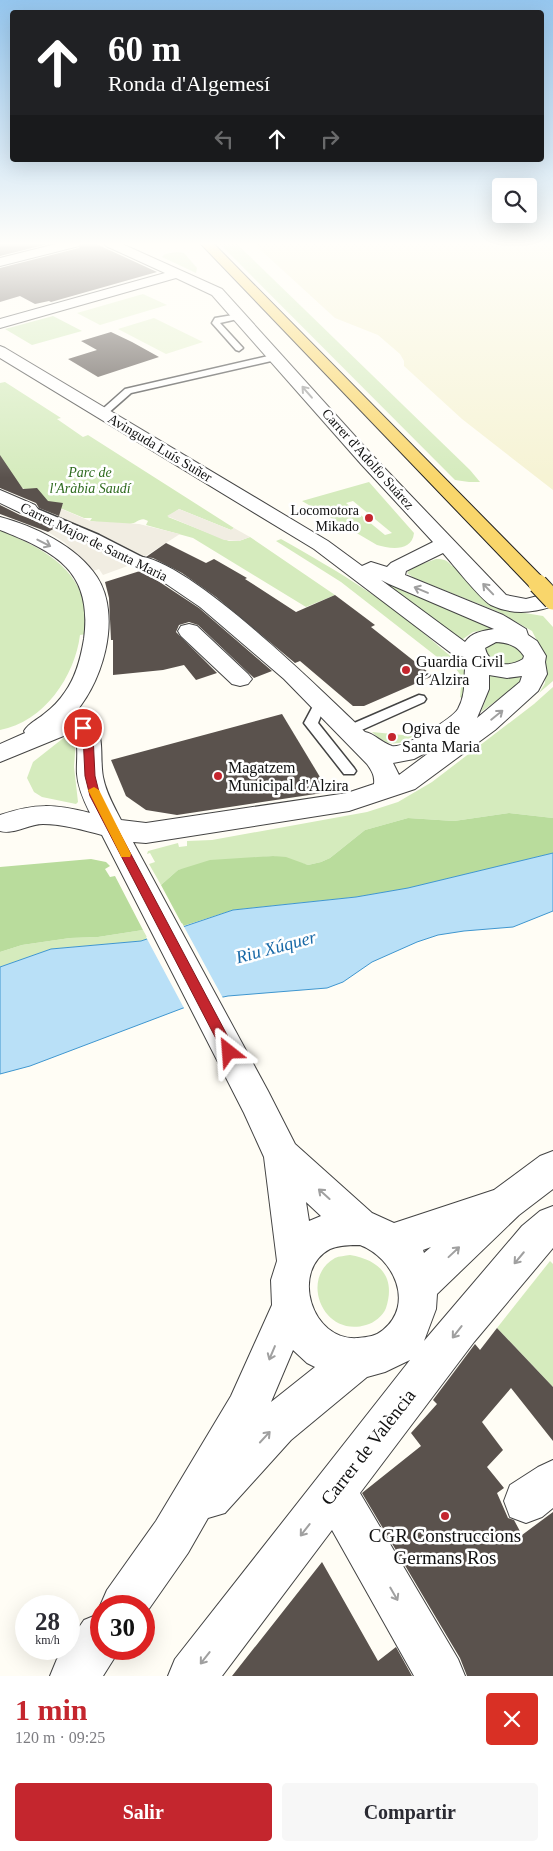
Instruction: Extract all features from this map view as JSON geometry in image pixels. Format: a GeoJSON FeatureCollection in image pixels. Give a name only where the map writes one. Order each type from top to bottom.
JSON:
{"type":"FeatureCollection","features":[{"type":"Feature","properties":{"kind":"main road"},"geometry":{"type":"LineString","coordinates":[[282,321],[548,594]]}},
{"type":"Feature","properties":{"kind":"street","name":"Carrer d'Adolfo Suárez"},"geometry":{"type":"LineString","coordinates":[[244,321],[498,600],[513,605],[531,607],[548,594]]}},
{"type":"Feature","properties":{"kind":"street","name":"Avinguda Luís Suñer"},"geometry":{"type":"LineString","coordinates":[[0,351],[321,545],[460,648],[475,656]]}},
{"type":"Feature","properties":{"kind":"street","name":"Carrer Major de Santa Maria"},"geometry":{"type":"LineString","coordinates":[[0,496],[138,561],[208,602],[245,632],[352,731]]}},
{"type":"Feature","properties":{"kind":"street"},"geometry":{"type":"LineString","coordinates":[[0,523],[48,544],[87,577],[95,601],[96,626],[90,668],[81,688],[58,714],[37,730],[0,744]]}},
{"type":"Feature","properties":{"kind":"street"},"geometry":{"type":"LineString","coordinates":[[396,580],[394,574],[398,567],[445,544]]}},
{"type":"Feature","properties":{"kind":"street","name":"Avinguda Luís Suñer"},"geometry":{"type":"LineString","coordinates":[[321,545],[396,580],[495,620],[517,633],[530,652]]}},
{"type":"Feature","properties":{"kind":"street"},"geometry":{"type":"LineString","coordinates":[[347,557],[389,562],[410,560]]}},
{"type":"Feature","properties":{"kind":"street"},"geometry":{"type":"LineString","coordinates":[[189,631],[240,679]]}},
{"type":"Feature","properties":{"kind":"street"},"geometry":{"type":"LineString","coordinates":[[206,647],[245,632]]}},
{"type":"Feature","properties":{"kind":"street"},"geometry":{"type":"LineString","coordinates":[[3,824],[26,816],[48,815],[95,824],[114,830],[146,833],[349,802],[387,787],[406,783],[510,704],[530,686],[535,674],[530,652],[518,638],[492,635],[478,641],[474,646],[477,689],[468,714],[436,738],[420,744],[409,752],[397,755],[386,754],[352,731]]}},
{"type":"Feature","properties":{"kind":"street"},"geometry":{"type":"LineString","coordinates":[[475,656],[495,670],[506,672],[527,668],[530,652]]}},
{"type":"Feature","properties":{"kind":"street"},"geometry":{"type":"LineString","coordinates":[[0,754],[62,727],[83,728],[88,735],[90,776],[95,796],[256,1102],[282,1156],[295,1259]]}},
{"type":"Feature","properties":{"kind":"street"},"geometry":{"type":"LineString","coordinates":[[352,731],[387,772],[387,787]]}},
{"type":"Feature","properties":{"kind":"street"},"geometry":{"type":"LineString","coordinates":[[387,787],[429,750],[436,738]]}},
{"type":"Feature","properties":{"kind":"street"},"geometry":{"type":"LineString","coordinates":[[3,824],[50,825],[89,836],[109,847],[133,870]]}},
{"type":"Feature","properties":{"kind":"street"},"geometry":{"type":"LineString","coordinates":[[282,1156],[376,1234],[411,1264],[418,1285],[418,1311],[409,1332],[400,1342],[380,1354],[357,1359],[336,1356],[314,1344],[301,1330],[291,1308],[288,1281],[295,1259],[309,1242],[318,1235],[339,1228],[376,1234],[506,1203]]}},
{"type":"Feature","properties":{"kind":"street"},"geometry":{"type":"LineString","coordinates":[[418,1285],[506,1203],[553,1168]]}},
{"type":"Feature","properties":{"kind":"street","name":"Carrer de València"},"geometry":{"type":"LineString","coordinates":[[192,1676],[460,1328],[535,1239],[553,1224]]}},
{"type":"Feature","properties":{"kind":"street"},"geometry":{"type":"LineString","coordinates":[[131,1595],[172,1537],[246,1411],[291,1308]]}},
{"type":"Feature","properties":{"kind":"street"},"geometry":{"type":"LineString","coordinates":[[172,1537],[276,1425],[357,1359]]}},
{"type":"Feature","properties":{"kind":"street"},"geometry":{"type":"LineString","coordinates":[[334,1491],[441,1676]]}},
{"type":"Feature","properties":{"kind":"street"},"geometry":{"type":"LineString","coordinates":[[74,1676],[90,1653]]}},
{"type":"Feature","properties":{"kind":"lane"},"geometry":{"type":"LineString","coordinates":[[217,321],[216,323],[239,348]]}},
{"type":"Feature","properties":{"kind":"lane"},"geometry":{"type":"LineString","coordinates":[[103,413],[128,391],[277,357]]}},
{"type":"Feature","properties":{"kind":"lane"},"geometry":{"type":"LineString","coordinates":[[352,731],[420,699]]}},
{"type":"Feature","properties":{"kind":"lane"},"geometry":{"type":"LineString","coordinates":[[324,706],[317,711],[311,723],[349,771]]}},
{"type":"Feature","properties":{"kind":"shaded area"},"geometry":{"type":"Polygon","coordinates":[[[343,321],[553,321],[553,490],[462,419],[404,366],[404,361],[400,354],[378,335],[343,321]]]}},
{"type":"Feature","properties":{"kind":"shaded area"},"geometry":{"type":"Polygon","coordinates":[[[50,504],[90,521],[139,524],[180,534],[133,564],[103,575],[99,569],[93,571],[64,542],[48,532],[55,527],[29,515],[50,504]]]}},
{"type":"Feature","properties":{"kind":"shaded area"},"geometry":{"type":"Polygon","coordinates":[[[179,509],[231,530],[234,528],[250,537],[239,541],[224,540],[167,516],[179,509]]]}},
{"type":"Feature","properties":{"kind":"green space"},"geometry":{"type":"Polygon","coordinates":[[[34,321],[63,321],[82,331],[32,345],[5,329],[34,321]]]}},
{"type":"Feature","properties":{"kind":"green space"},"geometry":{"type":"Polygon","coordinates":[[[93,321],[113,321],[100,325],[93,321]]]}},
{"type":"Feature","properties":{"kind":"green space"},"geometry":{"type":"Polygon","coordinates":[[[143,321],[161,321],[203,342],[166,354],[118,329],[143,321]]]}},
{"type":"Feature","properties":{"kind":"green space"},"geometry":{"type":"Polygon","coordinates":[[[297,321],[317,321],[470,470],[480,482],[455,480],[297,321]]]}},
{"type":"Feature","properties":{"kind":"green space","name":"Parc de l'Aràbia Saudí"},"geometry":{"type":"Polygon","coordinates":[[[5,382],[61,418],[57,419],[83,437],[88,435],[234,528],[231,530],[179,509],[168,517],[229,541],[239,541],[250,537],[335,595],[306,607],[193,538],[146,525],[148,521],[143,519],[125,524],[90,521],[92,518],[84,518],[60,508],[63,504],[61,503],[51,504],[10,481],[14,479],[14,476],[0,475],[0,383],[5,382]]]}},
{"type":"Feature","properties":{"kind":"green space"},"geometry":{"type":"Polygon","coordinates":[[[369,482],[414,533],[409,543],[400,548],[377,545],[302,501],[369,482]],[[353,501],[346,503],[385,535],[392,533],[353,501]]]}},
{"type":"Feature","properties":{"kind":"green space"},"geometry":{"type":"Polygon","coordinates":[[[0,530],[38,548],[61,565],[70,575],[78,587],[83,600],[86,634],[80,635],[72,666],[55,695],[30,718],[0,730],[0,530]]]}},
{"type":"Feature","properties":{"kind":"green space"},"geometry":{"type":"Polygon","coordinates":[[[281,539],[345,576],[423,632],[453,658],[466,673],[468,686],[465,700],[460,697],[462,677],[450,661],[447,662],[444,658],[441,660],[341,582],[276,541],[281,539]]]}},
{"type":"Feature","properties":{"kind":"green space"},"geometry":{"type":"Polygon","coordinates":[[[436,559],[445,560],[452,566],[457,565],[506,610],[543,616],[553,627],[553,681],[539,693],[545,683],[546,658],[532,631],[499,612],[414,578],[407,573],[411,568],[436,559]]]}},
{"type":"Feature","properties":{"kind":"green space"},"geometry":{"type":"Polygon","coordinates":[[[380,580],[457,609],[498,628],[473,632],[460,641],[380,580]]]}},
{"type":"Feature","properties":{"kind":"green space"},"geometry":{"type":"Polygon","coordinates":[[[495,640],[509,641],[526,655],[522,662],[510,667],[484,660],[484,644],[495,640]]]}},
{"type":"Feature","properties":{"kind":"green space"},"geometry":{"type":"Polygon","coordinates":[[[489,675],[519,676],[521,679],[515,687],[481,712],[486,699],[489,675]]]}},
{"type":"Feature","properties":{"kind":"green space"},"geometry":{"type":"Polygon","coordinates":[[[553,687],[553,818],[509,813],[454,821],[408,818],[365,830],[330,858],[321,862],[308,865],[273,856],[246,859],[178,870],[161,885],[149,864],[155,862],[150,853],[147,854],[148,851],[178,843],[179,847],[187,846],[187,841],[212,840],[367,812],[398,802],[432,782],[534,704],[553,687]]]}},
{"type":"Feature","properties":{"kind":"green space"},"geometry":{"type":"Polygon","coordinates":[[[372,732],[413,736],[402,742],[392,743],[382,740],[372,732]]]}},
{"type":"Feature","properties":{"kind":"green space"},"geometry":{"type":"Polygon","coordinates":[[[66,736],[76,739],[74,767],[78,802],[76,804],[42,797],[34,792],[27,778],[33,762],[66,736]]]}},
{"type":"Feature","properties":{"kind":"green space"},"geometry":{"type":"Polygon","coordinates":[[[509,813],[553,818],[553,853],[409,888],[356,897],[233,910],[183,926],[161,885],[178,870],[210,860],[273,856],[286,857],[308,865],[321,862],[330,858],[365,830],[408,818],[454,821],[509,813]]]}},
{"type":"Feature","properties":{"kind":"green space"},"geometry":{"type":"Polygon","coordinates":[[[91,859],[106,862],[110,866],[105,869],[110,877],[115,876],[143,930],[22,945],[0,952],[0,867],[91,859]]]}},
{"type":"Feature","properties":{"kind":"green space"},"geometry":{"type":"Polygon","coordinates":[[[143,930],[148,939],[51,949],[0,967],[0,952],[22,945],[143,930]]]}},
{"type":"Feature","properties":{"kind":"green space"},"geometry":{"type":"Polygon","coordinates":[[[350,1255],[361,1257],[377,1266],[387,1279],[389,1287],[389,1297],[383,1314],[372,1323],[351,1327],[338,1323],[328,1315],[321,1304],[318,1291],[319,1279],[324,1267],[335,1258],[350,1255]]]}},
{"type":"Feature","properties":{"kind":"green space"},"geometry":{"type":"Polygon","coordinates":[[[550,1261],[553,1264],[553,1387],[497,1328],[550,1261]]]}},
{"type":"Feature","properties":{"kind":"water","name":"Riu Xúquer"},"geometry":{"type":"Polygon","coordinates":[[[553,853],[553,911],[513,927],[438,935],[372,962],[343,982],[327,988],[228,996],[199,1002],[30,1066],[0,1074],[0,967],[51,949],[141,941],[233,910],[356,897],[408,888],[553,853]]]}},
{"type":"Feature","properties":{"kind":"pier"},"geometry":{"type":"Polygon","coordinates":[[[182,923],[224,1000],[200,1004],[185,1010],[146,937],[182,923]]]}},
{"type":"Feature","properties":{"kind":"building"},"geometry":{"type":"Polygon","coordinates":[[[111,332],[159,357],[98,377],[68,359],[97,350],[81,341],[111,332]]]}},
{"type":"Feature","properties":{"kind":"building"},"geometry":{"type":"Polygon","coordinates":[[[0,455],[23,489],[37,488],[48,501],[63,503],[59,516],[39,508],[36,503],[0,488],[0,455]]]}},
{"type":"Feature","properties":{"kind":"building"},"geometry":{"type":"Polygon","coordinates":[[[0,505],[20,515],[55,528],[48,532],[0,514],[0,505]]]}},
{"type":"Feature","properties":{"kind":"building"},"geometry":{"type":"Polygon","coordinates":[[[166,543],[206,563],[214,559],[247,578],[245,579],[296,612],[335,595],[375,625],[371,627],[433,676],[364,706],[353,706],[300,661],[295,663],[216,597],[182,573],[153,558],[146,557],[166,543]]]}},
{"type":"Feature","properties":{"kind":"building"},"geometry":{"type":"Polygon","coordinates":[[[140,571],[199,608],[272,671],[254,678],[198,625],[189,622],[179,625],[176,632],[217,673],[196,680],[184,665],[163,670],[113,675],[113,640],[111,640],[109,598],[105,582],[140,571]]]}},
{"type":"Feature","properties":{"kind":"building","name":"Magatzem Municipal d'Alzira"},"geometry":{"type":"Polygon","coordinates":[[[282,714],[329,792],[177,815],[146,810],[126,796],[111,760],[282,714]]]}},
{"type":"Feature","properties":{"kind":"building"},"geometry":{"type":"Polygon","coordinates":[[[497,1328],[553,1387],[553,1441],[511,1388],[482,1422],[503,1450],[487,1467],[504,1488],[497,1493],[508,1518],[514,1520],[522,1535],[553,1512],[553,1676],[467,1676],[460,1658],[362,1493],[421,1446],[411,1433],[437,1404],[433,1400],[475,1344],[480,1350],[497,1328]]]}},
{"type":"Feature","properties":{"kind":"building"},"geometry":{"type":"Polygon","coordinates":[[[322,1562],[378,1661],[396,1647],[412,1676],[232,1676],[322,1562]]]}},
{"type":"Feature","properties":{"kind":"slow traffic"},"geometry":{"type":"LineString","coordinates":[[94,790],[95,796],[125,854]]}},
{"type":"Feature","properties":{"kind":"place","name":"Locomotora Mikado"},"geometry":{"type":"Point","coordinates":[369,518]}},
{"type":"Feature","properties":{"kind":"place","name":"Guardia Civil d´Alzira"},"geometry":{"type":"Point","coordinates":[406,670]}},
{"type":"Feature","properties":{"kind":"place","name":"Ogiva de Santa Maria"},"geometry":{"type":"Point","coordinates":[392,737]}},
{"type":"Feature","properties":{"kind":"place","name":"Magatzem Municipal d'Alzira"},"geometry":{"type":"Point","coordinates":[218,776]}},
{"type":"Feature","properties":{"kind":"place","name":"CGR Construccions Germans Ros"},"geometry":{"type":"Point","coordinates":[445,1516]}},
{"type":"Feature","properties":{"kind":"route"},"geometry":{"type":"LineString","coordinates":[[83,728],[89,740],[90,776],[95,796],[229,1052]]}}]}
